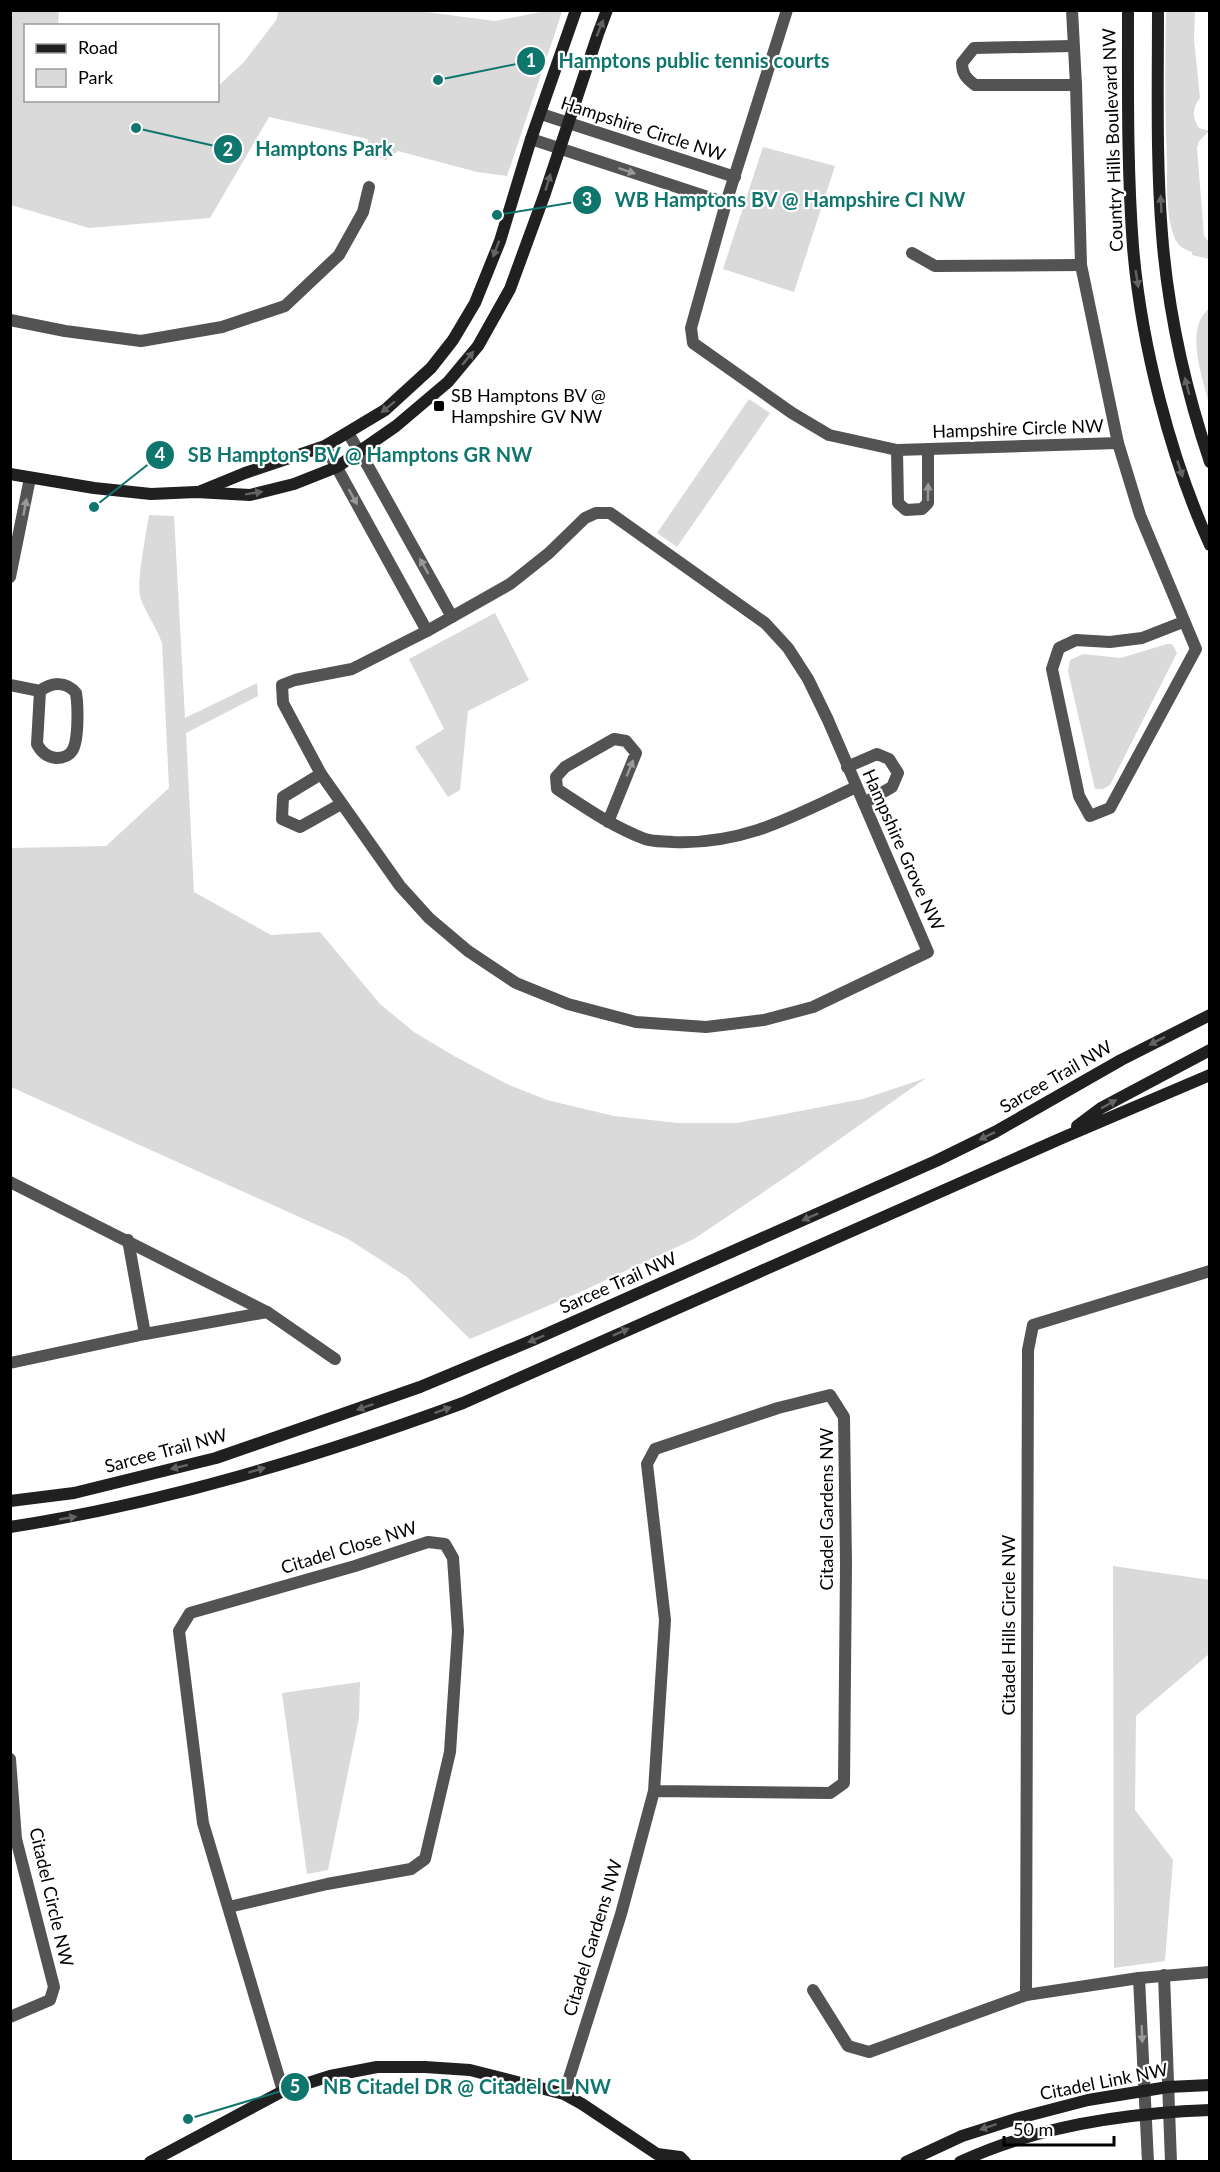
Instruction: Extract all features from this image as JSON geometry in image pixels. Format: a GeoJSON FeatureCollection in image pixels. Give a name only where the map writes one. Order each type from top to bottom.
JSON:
{"type":"FeatureCollection","features":[{"type":"Feature","properties":{"kind":"main road"},"geometry":{"type":"LineString","coordinates":[[196,492],[325,446],[348,434],[385,410],[431,368],[453,340],[475,303],[496,251],[531,139],[576,10]]}},
{"type":"Feature","properties":{"kind":"main road"},"geometry":{"type":"LineString","coordinates":[[10,474],[94,488],[151,494],[196,492],[250,495],[294,484],[337,467],[396,426],[448,382],[478,346],[510,289],[607,10]]}},
{"type":"Feature","properties":{"kind":"main road","name":"Country Hills Boulevard NW"},"geometry":{"type":"LineString","coordinates":[[1128,10],[1129,181],[1133,248],[1143,323],[1172,443],[1185,484],[1209,543]]}},
{"type":"Feature","properties":{"kind":"main road"},"geometry":{"type":"LineString","coordinates":[[1158,10],[1159,164],[1166,270],[1180,361],[1209,462]]}},
{"type":"Feature","properties":{"kind":"main road","name":"Sarcee Trail NW"},"geometry":{"type":"LineString","coordinates":[[10,1501],[74,1493],[216,1458],[420,1387],[533,1340],[936,1161],[995,1132],[1121,1060],[1209,1015]]}},
{"type":"Feature","properties":{"kind":"main road"},"geometry":{"type":"LineString","coordinates":[[1062,1138],[1101,1108],[1209,1050]]}},
{"type":"Feature","properties":{"kind":"main road"},"geometry":{"type":"LineString","coordinates":[[10,1527],[76,1517],[229,1479],[453,1407],[1209,1075]]}},
{"type":"Feature","properties":{"kind":"main road"},"geometry":{"type":"LineString","coordinates":[[150,2162],[283,2091],[330,2076],[377,2067],[470,2070],[564,2094],[659,2158],[680,2157],[685,2162]]}},
{"type":"Feature","properties":{"kind":"main road","name":"Citadel Link NW"},"geometry":{"type":"LineString","coordinates":[[906,2162],[962,2136],[1088,2100],[1168,2087],[1209,2085]]}},
{"type":"Feature","properties":{"kind":"main road","name":"Citadel Link NW"},"geometry":{"type":"LineString","coordinates":[[960,2162],[1023,2137],[1112,2118],[1209,2110]]}},
{"type":"Feature","properties":{"kind":"street","name":"Hampshire Circle NW"},"geometry":{"type":"LineString","coordinates":[[787,10],[726,203],[691,328],[693,343],[829,435],[897,450],[1118,444],[1081,265],[1072,10]]}},
{"type":"Feature","properties":{"kind":"street"},"geometry":{"type":"LineString","coordinates":[[1072,46],[974,48],[962,63],[962,70],[966,78],[975,85],[1076,85]]}},
{"type":"Feature","properties":{"kind":"street","name":"Hampshire Circle NW"},"geometry":{"type":"LineString","coordinates":[[541,114],[735,177]]}},
{"type":"Feature","properties":{"kind":"street"},"geometry":{"type":"LineString","coordinates":[[531,139],[726,203]]}},
{"type":"Feature","properties":{"kind":"street"},"geometry":{"type":"LineString","coordinates":[[10,320],[65,331],[141,341],[222,327],[285,306],[339,255],[363,212],[369,187]]}},
{"type":"Feature","properties":{"kind":"street"},"geometry":{"type":"LineString","coordinates":[[912,253],[935,266],[1081,265]]}},
{"type":"Feature","properties":{"kind":"street"},"geometry":{"type":"LineString","coordinates":[[348,434],[452,617]]}},
{"type":"Feature","properties":{"kind":"street"},"geometry":{"type":"LineString","coordinates":[[1118,444],[1140,515],[1196,649],[1110,808],[1090,816],[1079,795],[1052,669],[1059,648],[1076,640],[1110,642],[1142,638],[1183,622]]}},
{"type":"Feature","properties":{"kind":"street"},"geometry":{"type":"LineString","coordinates":[[325,446],[427,631]]}},
{"type":"Feature","properties":{"kind":"street"},"geometry":{"type":"LineString","coordinates":[[897,450],[898,503],[906,510],[922,509],[928,503],[928,450]]}},
{"type":"Feature","properties":{"kind":"street"},"geometry":{"type":"LineString","coordinates":[[10,577],[30,478]]}},
{"type":"Feature","properties":{"kind":"street","name":"Hampshire Grove NW"},"geometry":{"type":"LineString","coordinates":[[596,513],[610,513],[765,623],[788,648],[808,679],[928,952],[813,1006],[764,1020],[706,1027],[636,1022],[568,1004],[516,983],[468,951],[429,918],[400,886],[341,804],[321,774],[284,703],[282,685],[352,669],[452,617],[510,584],[549,553],[585,518],[596,513]]}},
{"type":"Feature","properties":{"kind":"street"},"geometry":{"type":"LineString","coordinates":[[10,685],[40,691],[51,684],[57,684],[70,687],[76,693],[75,744],[71,752],[63,757],[50,757],[43,753],[37,744],[40,691]]}},
{"type":"Feature","properties":{"kind":"street"},"geometry":{"type":"LineString","coordinates":[[608,822],[636,753],[626,741],[614,739],[565,767],[556,777],[557,789],[608,822],[648,840],[686,842],[738,837],[768,828],[856,787]]}},
{"type":"Feature","properties":{"kind":"street"},"geometry":{"type":"LineString","coordinates":[[847,767],[877,754],[889,759],[898,772],[892,787],[864,803]]}},
{"type":"Feature","properties":{"kind":"street"},"geometry":{"type":"LineString","coordinates":[[321,774],[283,797],[282,819],[300,827],[341,804]]}},
{"type":"Feature","properties":{"kind":"street"},"geometry":{"type":"LineString","coordinates":[[10,1182],[267,1312],[335,1359]]}},
{"type":"Feature","properties":{"kind":"street"},"geometry":{"type":"LineString","coordinates":[[128,1240],[145,1334]]}},
{"type":"Feature","properties":{"kind":"street","name":"Citadel Hills Circle NW"},"geometry":{"type":"LineString","coordinates":[[1026,1995],[1028,1350],[1033,1325],[1209,1271]]}},
{"type":"Feature","properties":{"kind":"street"},"geometry":{"type":"LineString","coordinates":[[10,1363],[145,1334],[267,1312]]}},
{"type":"Feature","properties":{"kind":"street","name":"Citadel Gardens NW"},"geometry":{"type":"LineString","coordinates":[[564,2094],[621,1914],[654,1791],[665,1620],[647,1464],[655,1449],[778,1408],[830,1395],[844,1417],[846,1564],[844,1783],[830,1793],[654,1791]]}},
{"type":"Feature","properties":{"kind":"street","name":"Citadel Close NW"},"geometry":{"type":"LineString","coordinates":[[229,1907],[327,1884],[411,1869],[425,1859],[450,1752],[458,1631],[453,1558],[445,1544],[428,1542],[356,1566],[190,1613],[179,1631],[203,1823],[283,2091]]}},
{"type":"Feature","properties":{"kind":"street","name":"Citadel Circle NW"},"geometry":{"type":"LineString","coordinates":[[10,1759],[16,1839],[54,1987],[50,2000],[10,2017]]}},
{"type":"Feature","properties":{"kind":"street"},"geometry":{"type":"LineString","coordinates":[[813,1990],[848,2046],[869,2052],[1026,1995],[1139,1978],[1209,1972]]}},
{"type":"Feature","properties":{"kind":"street"},"geometry":{"type":"LineString","coordinates":[[1164,1975],[1171,2162]]}},
{"type":"Feature","properties":{"kind":"street"},"geometry":{"type":"LineString","coordinates":[[1139,1978],[1148,2162]]}},
{"type":"Feature","properties":{"kind":"green space"},"geometry":{"type":"Polygon","coordinates":[[[11,11],[59,11],[59,24],[24,24],[24,102],[219,102],[219,85],[244,62],[277,19],[278,11],[419,11],[495,21],[546,11],[562,12],[507,176],[477,172],[398,151],[386,160],[374,156],[366,157],[368,139],[269,117],[210,218],[89,228],[11,205],[11,11]]]}},
{"type":"Feature","properties":{"kind":"green space"},"geometry":{"type":"Polygon","coordinates":[[[1166,11],[1195,11],[1194,39],[1200,98],[1194,109],[1194,117],[1199,128],[1209,131],[1199,141],[1197,148],[1204,236],[1209,242],[1209,259],[1192,255],[1192,252],[1180,246],[1175,239],[1170,222],[1167,194],[1166,11]]]}},
{"type":"Feature","properties":{"kind":"green space"},"geometry":{"type":"Polygon","coordinates":[[[763,147],[835,166],[794,292],[723,269],[763,147]]]}},
{"type":"Feature","properties":{"kind":"green space"},"geometry":{"type":"Polygon","coordinates":[[[1209,309],[1209,404],[1196,341],[1202,317],[1209,309]]]}},
{"type":"Feature","properties":{"kind":"green space"},"geometry":{"type":"Polygon","coordinates":[[[749,399],[770,413],[677,547],[657,533],[749,399]]]}},
{"type":"Feature","properties":{"kind":"green space"},"geometry":{"type":"Polygon","coordinates":[[[149,515],[174,516],[185,718],[257,683],[258,696],[186,733],[194,892],[271,935],[320,932],[380,1004],[414,1032],[507,1084],[547,1100],[614,1116],[678,1123],[737,1123],[863,1099],[926,1078],[694,1239],[576,1294],[470,1339],[407,1277],[348,1239],[11,1087],[11,848],[106,846],[169,788],[162,643],[142,601],[139,588],[149,515]]]}},
{"type":"Feature","properties":{"kind":"green space"},"geometry":{"type":"Polygon","coordinates":[[[495,613],[529,680],[468,711],[460,790],[448,797],[415,747],[444,729],[409,659],[495,613]]]}},
{"type":"Feature","properties":{"kind":"green space"},"geometry":{"type":"Polygon","coordinates":[[[1172,644],[1177,653],[1110,785],[1103,789],[1095,789],[1068,671],[1070,660],[1083,654],[1121,658],[1172,644]]]}},
{"type":"Feature","properties":{"kind":"green space"},"geometry":{"type":"Polygon","coordinates":[[[1113,1566],[1210,1580],[1209,1654],[1136,1716],[1135,1810],[1173,1860],[1165,1961],[1114,1968],[1113,1566]]]}},
{"type":"Feature","properties":{"kind":"green space"},"geometry":{"type":"Polygon","coordinates":[[[360,1682],[359,1718],[328,1870],[307,1874],[282,1693],[360,1682]]]}},
{"type":"Feature","properties":{"kind":"place","name":"Hamptons public tennis courts"},"geometry":{"type":"Point","coordinates":[438,80]}},
{"type":"Feature","properties":{"kind":"place","name":"Hamptons Park"},"geometry":{"type":"Point","coordinates":[136,128]}},
{"type":"Feature","properties":{"kind":"place","name":"WB Hamptons BV @ Hampshire CI NW"},"geometry":{"type":"Point","coordinates":[497,215]}},
{"type":"Feature","properties":{"kind":"place","name":"SB Hamptons BV @ Hampshire GV NW"},"geometry":{"type":"Point","coordinates":[439,406]}},
{"type":"Feature","properties":{"kind":"place","name":"SB Hamptons BV @ Hamptons GR NW"},"geometry":{"type":"Point","coordinates":[94,507]}},
{"type":"Feature","properties":{"kind":"place","name":"NB Citadel DR @ Citadel CL NW"},"geometry":{"type":"Point","coordinates":[188,2119]}}]}
